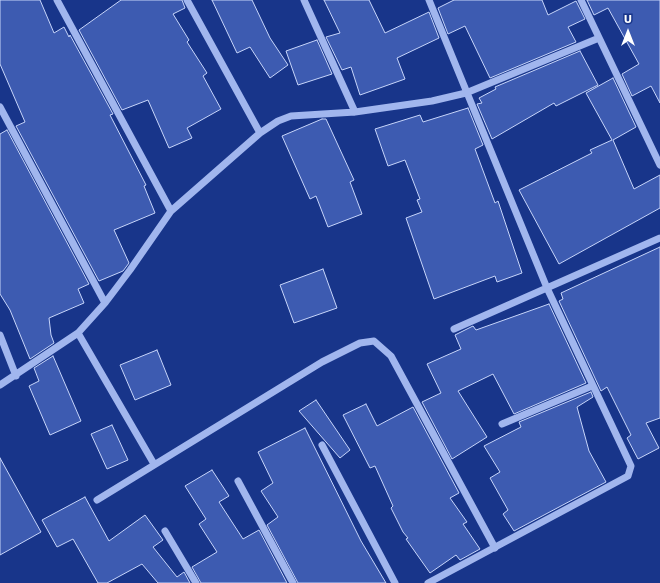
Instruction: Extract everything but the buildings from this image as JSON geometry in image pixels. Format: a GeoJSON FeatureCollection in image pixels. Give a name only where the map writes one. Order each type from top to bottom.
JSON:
{"type":"FeatureCollection","features":[{"type":"Feature","properties":{"kind":"street"},"geometry":{"type":"LineString","coordinates":[[57,0],[171,211]]}},
{"type":"Feature","properties":{"kind":"street"},"geometry":{"type":"LineString","coordinates":[[187,0],[260,133]]}},
{"type":"Feature","properties":{"kind":"street"},"geometry":{"type":"LineString","coordinates":[[304,0],[355,112]]}},
{"type":"Feature","properties":{"kind":"street"},"geometry":{"type":"LineString","coordinates":[[428,583],[628,476],[630,471],[629,459],[592,386],[547,288],[429,0]]}},
{"type":"Feature","properties":{"kind":"street"},"geometry":{"type":"LineString","coordinates":[[581,0],[660,165]]}},
{"type":"Feature","properties":{"kind":"street"},"geometry":{"type":"LineString","coordinates":[[0,385],[16,376],[78,333],[105,304],[171,211],[260,133],[278,120],[291,116],[355,112],[432,101],[466,93],[599,38]]}},
{"type":"Feature","properties":{"kind":"street"},"geometry":{"type":"LineString","coordinates":[[0,107],[105,304]]}},
{"type":"Feature","properties":{"kind":"street"},"geometry":{"type":"LineString","coordinates":[[454,329],[660,238]]}},
{"type":"Feature","properties":{"kind":"street"},"geometry":{"type":"LineString","coordinates":[[78,333],[154,464]]}},
{"type":"Feature","properties":{"kind":"street"},"geometry":{"type":"LineString","coordinates":[[0,335],[16,376]]}},
{"type":"Feature","properties":{"kind":"street"},"geometry":{"type":"LineString","coordinates":[[97,500],[322,362],[360,343],[374,341],[391,356],[495,548]]}},
{"type":"Feature","properties":{"kind":"street"},"geometry":{"type":"LineString","coordinates":[[502,424],[592,386]]}},
{"type":"Feature","properties":{"kind":"street"},"geometry":{"type":"LineString","coordinates":[[322,445],[395,583]]}},
{"type":"Feature","properties":{"kind":"street"},"geometry":{"type":"LineString","coordinates":[[238,481],[292,583]]}},
{"type":"Feature","properties":{"kind":"street"},"geometry":{"type":"LineString","coordinates":[[165,531],[196,583]]}}]}
